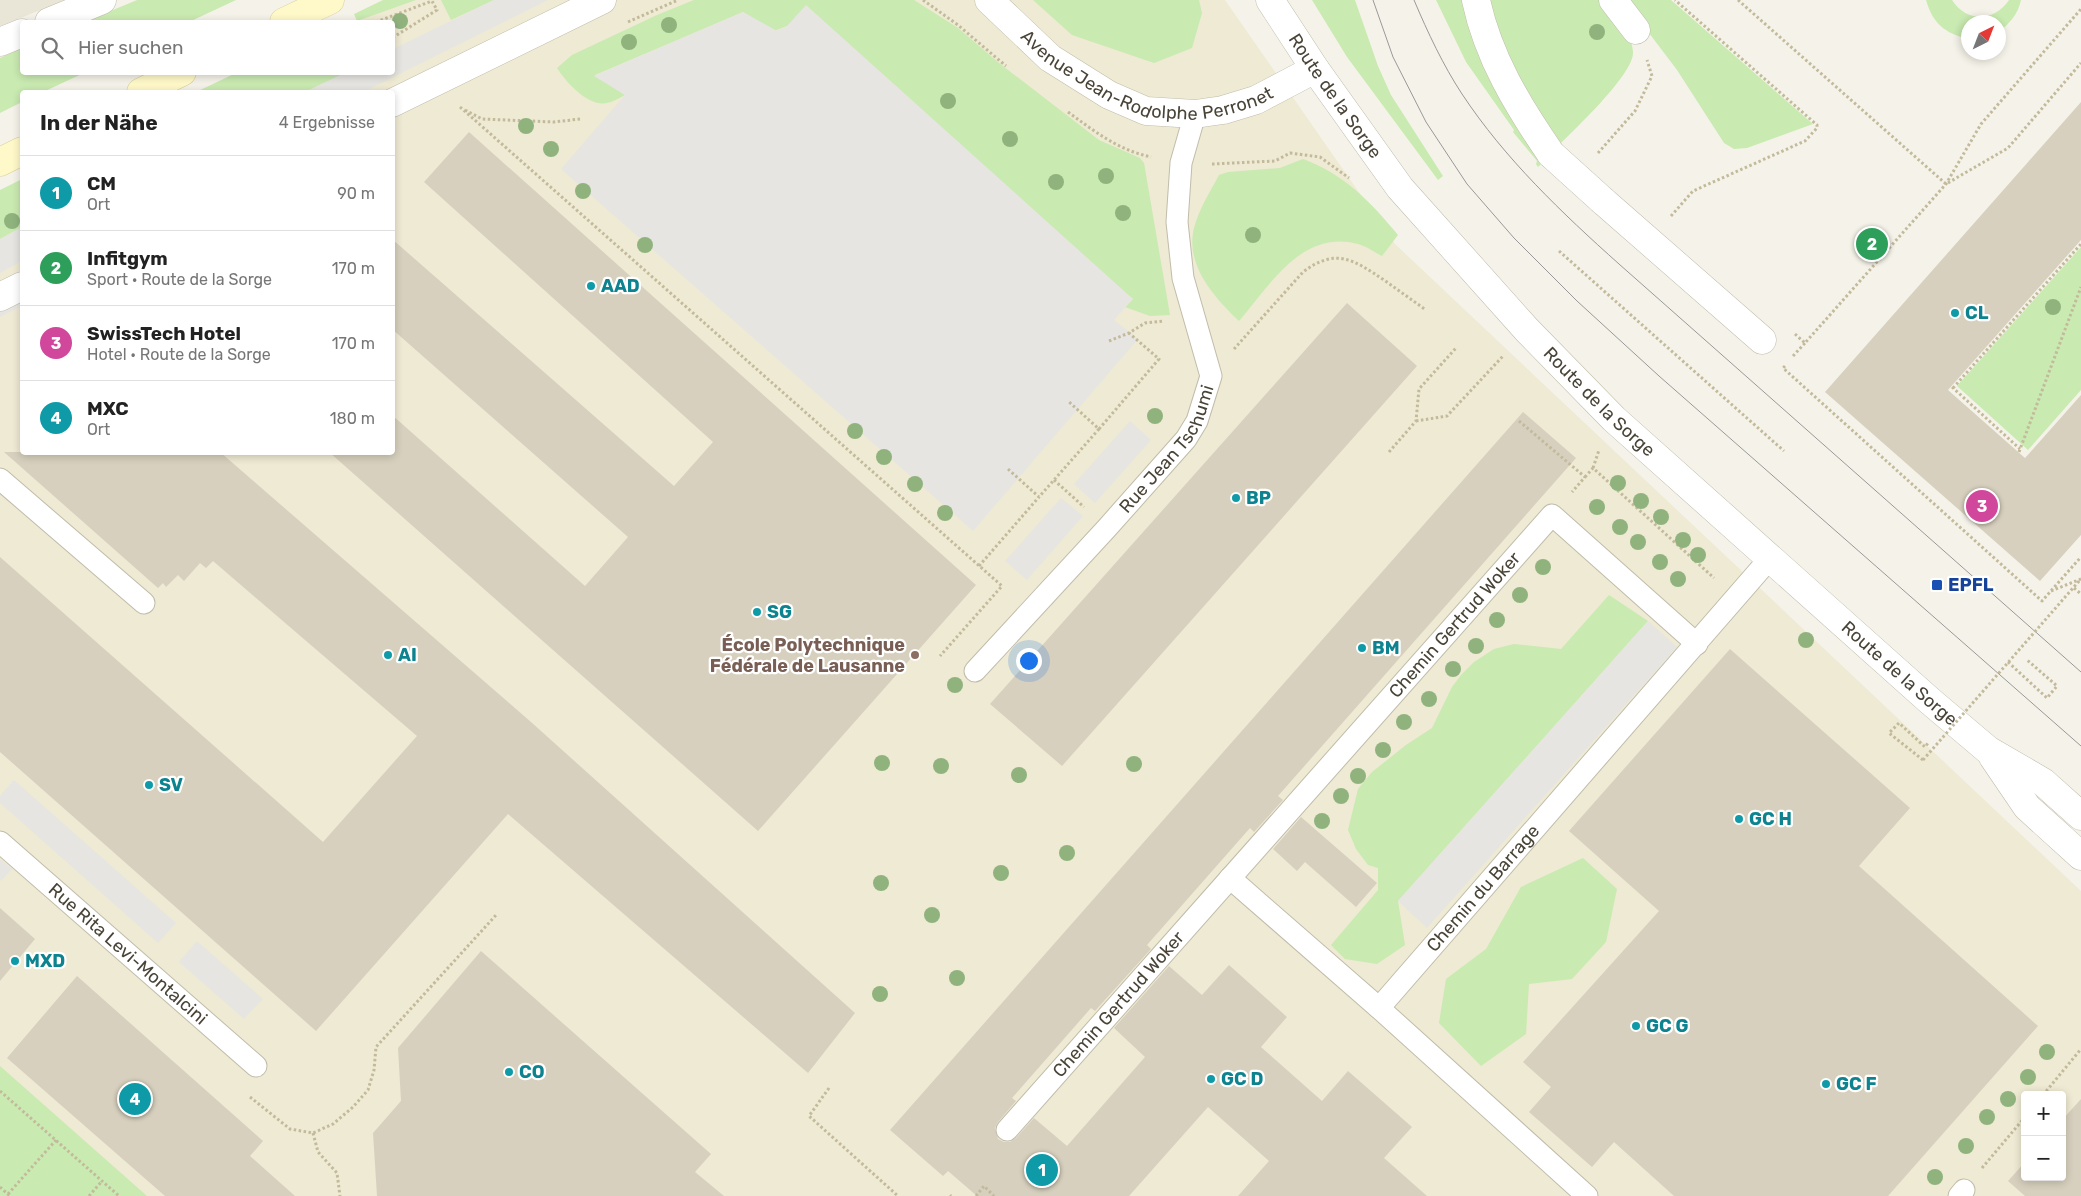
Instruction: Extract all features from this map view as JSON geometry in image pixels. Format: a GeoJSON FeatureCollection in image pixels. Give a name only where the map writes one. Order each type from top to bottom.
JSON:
{"type":"FeatureCollection","features":[{"type":"Feature","properties":{"kind":"main road"},"geometry":{"type":"LineString","coordinates":[[288,20],[330,0]]}},
{"type":"Feature","properties":{"kind":"main road"},"geometry":{"type":"LineString","coordinates":[[145,90],[176,75]]}},
{"type":"Feature","properties":{"kind":"main road"},"geometry":{"type":"LineString","coordinates":[[0,162],[20,152]]}},
{"type":"Feature","properties":{"kind":"street"},"geometry":{"type":"LineString","coordinates":[[54,20],[102,0]]}},
{"type":"Feature","properties":{"kind":"street"},"geometry":{"type":"LineString","coordinates":[[395,102],[602,0]]}},
{"type":"Feature","properties":{"kind":"street","name":"Avenue Jean-Rodolphe Perronet"},"geometry":{"type":"LineString","coordinates":[[989,0],[1050,58],[1109,95],[1146,111],[1195,114],[1223,110],[1256,100],[1315,69]]}},
{"type":"Feature","properties":{"kind":"street","name":"Route de la Sorge"},"geometry":{"type":"LineString","coordinates":[[1270,0],[1315,69],[1400,188],[1527,330],[1614,419],[1771,557],[1930,701],[1988,750],[2043,782],[2081,816]]}},
{"type":"Feature","properties":{"kind":"street"},"geometry":{"type":"LineString","coordinates":[[1476,0],[1484,32],[1518,107],[1551,154],[1762,340]]}},
{"type":"Feature","properties":{"kind":"street"},"geometry":{"type":"LineString","coordinates":[[1613,0],[1636,30]]}},
{"type":"Feature","properties":{"kind":"street"},"geometry":{"type":"LineString","coordinates":[[0,42],[20,34]]}},
{"type":"Feature","properties":{"kind":"street"},"geometry":{"type":"LineString","coordinates":[[0,297],[20,287]]}},
{"type":"Feature","properties":{"kind":"street","name":"Route de la Sorge"},"geometry":{"type":"LineString","coordinates":[[1988,750],[2026,807],[2081,856]]}},
{"type":"Feature","properties":{"kind":"lane","name":"Rue Jean Tschumi"},"geometry":{"type":"LineString","coordinates":[[975,671],[1107,528],[1186,439],[1197,421],[1211,376],[1183,278],[1177,222],[1181,163],[1195,114]]}},
{"type":"Feature","properties":{"kind":"lane"},"geometry":{"type":"LineString","coordinates":[[0,478],[144,603]]}},
{"type":"Feature","properties":{"kind":"lane","name":"Chemin Gertrud Woker"},"geometry":{"type":"LineString","coordinates":[[1006,1130],[1552,515],[1697,644]]}},
{"type":"Feature","properties":{"kind":"lane","name":"Chemin du Barrage"},"geometry":{"type":"LineString","coordinates":[[1379,1008],[1771,557]]}},
{"type":"Feature","properties":{"kind":"lane","name":"Rue Rita Levi-Montalcini"},"geometry":{"type":"LineString","coordinates":[[0,842],[256,1066]]}},
{"type":"Feature","properties":{"kind":"lane"},"geometry":{"type":"LineString","coordinates":[[1230,878],[1379,1008],[1587,1196]]}},
{"type":"Feature","properties":{"kind":"path"},"geometry":{"type":"LineString","coordinates":[[1667,220],[1693,191],[1805,141],[1817,128],[1817,125],[1675,0]]}},
{"type":"Feature","properties":{"kind":"path"},"geometry":{"type":"LineString","coordinates":[[1738,0],[1946,184]]}},
{"type":"Feature","properties":{"kind":"path"},"geometry":{"type":"LineString","coordinates":[[381,20],[432,1],[437,10],[395,36]]}},
{"type":"Feature","properties":{"kind":"path"},"geometry":{"type":"LineString","coordinates":[[2081,9],[1981,124],[1946,184],[1783,368],[2042,601],[2081,558]]}},
{"type":"Feature","properties":{"kind":"path"},"geometry":{"type":"LineString","coordinates":[[1595,156],[1635,111],[1652,76],[1636,30]]}},
{"type":"Feature","properties":{"kind":"path"},"geometry":{"type":"LineString","coordinates":[[1946,184],[2008,148],[2081,63]]}},
{"type":"Feature","properties":{"kind":"path"},"geometry":{"type":"LineString","coordinates":[[580,119],[554,122],[482,119],[460,107],[1002,586],[940,656]]}},
{"type":"Feature","properties":{"kind":"path"},"geometry":{"type":"LineString","coordinates":[[1181,163],[1226,165],[1275,161],[1290,153],[1320,157],[1352,180]]}},
{"type":"Feature","properties":{"kind":"path"},"geometry":{"type":"LineString","coordinates":[[2081,244],[1952,387],[2019,450],[2081,287]]}},
{"type":"Feature","properties":{"kind":"path"},"geometry":{"type":"LineString","coordinates":[[1559,251],[1784,451]]}},
{"type":"Feature","properties":{"kind":"path"},"geometry":{"type":"LineString","coordinates":[[1211,376],[1304,272],[1313,265],[1330,258],[1355,261],[1426,310]]}},
{"type":"Feature","properties":{"kind":"path"},"geometry":{"type":"LineString","coordinates":[[1109,341],[1129,333],[1144,323],[1194,317]]}},
{"type":"Feature","properties":{"kind":"path"},"geometry":{"type":"LineString","coordinates":[[1416,421],[1446,416],[1527,330]]}},
{"type":"Feature","properties":{"kind":"path"},"geometry":{"type":"LineString","coordinates":[[1792,331],[1805,342]]}},
{"type":"Feature","properties":{"kind":"path"},"geometry":{"type":"LineString","coordinates":[[979,566],[1159,359],[1129,333]]}},
{"type":"Feature","properties":{"kind":"path"},"geometry":{"type":"LineString","coordinates":[[1389,452],[1416,421],[1420,389],[1456,348]]}},
{"type":"Feature","properties":{"kind":"path"},"geometry":{"type":"LineString","coordinates":[[1068,401],[1099,429]]}},
{"type":"Feature","properties":{"kind":"path"},"geometry":{"type":"LineString","coordinates":[[1519,421],[1585,477]]}},
{"type":"Feature","properties":{"kind":"path"},"geometry":{"type":"LineString","coordinates":[[1574,490],[1593,468],[1599,449]]}},
{"type":"Feature","properties":{"kind":"path"},"geometry":{"type":"LineString","coordinates":[[1593,468],[1737,598]]}},
{"type":"Feature","properties":{"kind":"path"},"geometry":{"type":"LineString","coordinates":[[1008,469],[1039,497]]}},
{"type":"Feature","properties":{"kind":"path"},"geometry":{"type":"LineString","coordinates":[[1054,480],[1107,528]]}},
{"type":"Feature","properties":{"kind":"path"},"geometry":{"type":"LineString","coordinates":[[2051,591],[2081,580]]}},
{"type":"Feature","properties":{"kind":"path"},"geometry":{"type":"LineString","coordinates":[[1925,747],[1899,723],[1889,734],[1923,760],[2081,580]]}},
{"type":"Feature","properties":{"kind":"path"},"geometry":{"type":"LineString","coordinates":[[2074,588],[2081,594]]}},
{"type":"Feature","properties":{"kind":"path"},"geometry":{"type":"LineString","coordinates":[[2008,662],[2047,698],[2057,686],[2026,659]]}},
{"type":"Feature","properties":{"kind":"path"},"geometry":{"type":"LineString","coordinates":[[246,1094],[290,1129],[313,1133],[333,1124],[353,1108],[368,1090],[374,1070],[376,1047],[497,914]]}},
{"type":"Feature","properties":{"kind":"path"},"geometry":{"type":"LineString","coordinates":[[2046,1091],[2081,1049]]}},
{"type":"Feature","properties":{"kind":"path"},"geometry":{"type":"LineString","coordinates":[[829,1088],[808,1116],[898,1196]]}},
{"type":"Feature","properties":{"kind":"path"},"geometry":{"type":"LineString","coordinates":[[0,1091],[119,1196]]}},
{"type":"Feature","properties":{"kind":"path"},"geometry":{"type":"LineString","coordinates":[[1962,1193],[2021,1122]]}},
{"type":"Feature","properties":{"kind":"path"},"geometry":{"type":"LineString","coordinates":[[313,1133],[318,1152],[336,1173],[340,1196]]}},
{"type":"Feature","properties":{"kind":"path"},"geometry":{"type":"LineString","coordinates":[[0,1187],[9,1195],[56,1140]]}},
{"type":"Feature","properties":{"kind":"path"},"geometry":{"type":"LineString","coordinates":[[89,1196],[102,1181]]}},
{"type":"Feature","properties":{"kind":"path"},"geometry":{"type":"LineString","coordinates":[[976,1196],[984,1186],[994,1196]]}},
{"type":"Feature","properties":{"kind":"shaded area"},"geometry":{"type":"Polygon","coordinates":[[[0,0],[66,0],[0,26],[0,0]]]}},
{"type":"Feature","properties":{"kind":"shaded area","name":"École Polytechnique Fédérale de Lausanne"},"geometry":{"type":"Polygon","coordinates":[[[402,0],[1225,0],[1395,244],[2081,891],[2081,1196],[0,1196],[0,198],[20,188],[20,455],[395,455],[395,90],[218,90],[251,75],[395,75],[395,20],[360,20],[402,0]]]}},
{"type":"Feature","properties":{"kind":"shaded area"},"geometry":{"type":"Polygon","coordinates":[[[494,0],[548,0],[367,90],[309,90],[341,75],[395,75],[395,48],[494,0]]]}},
{"type":"Feature","properties":{"kind":"shaded area"},"geometry":{"type":"Polygon","coordinates":[[[806,5],[1133,299],[1114,320],[1138,339],[973,531],[561,169],[625,95],[594,76],[743,12],[777,31],[787,26],[806,5]]]}},
{"type":"Feature","properties":{"kind":"shaded area"},"geometry":{"type":"Polygon","coordinates":[[[20,228],[20,262],[0,273],[0,239],[20,228]]]}},
{"type":"Feature","properties":{"kind":"shaded area"},"geometry":{"type":"Polygon","coordinates":[[[20,294],[20,307],[0,317],[0,305],[20,294]]]}},
{"type":"Feature","properties":{"kind":"shaded area"},"geometry":{"type":"Polygon","coordinates":[[[1130,421],[1151,440],[1095,503],[1074,484],[1130,421]]]}},
{"type":"Feature","properties":{"kind":"shaded area"},"geometry":{"type":"Polygon","coordinates":[[[1061,498],[1083,516],[1027,580],[1005,561],[1061,498]]]}},
{"type":"Feature","properties":{"kind":"shaded area"},"geometry":{"type":"Polygon","coordinates":[[[1648,621],[1677,647],[1427,928],[1398,901],[1648,621]]]}},
{"type":"Feature","properties":{"kind":"shaded area"},"geometry":{"type":"Polygon","coordinates":[[[14,780],[176,923],[158,943],[0,803],[0,796],[14,780]]]}},
{"type":"Feature","properties":{"kind":"shaded area"},"geometry":{"type":"Polygon","coordinates":[[[0,859],[12,869],[1,881],[0,879],[0,859]]]}},
{"type":"Feature","properties":{"kind":"shaded area"},"geometry":{"type":"Polygon","coordinates":[[[197,941],[263,999],[244,1019],[179,962],[197,941]]]}},
{"type":"Feature","properties":{"kind":"green space"},"geometry":{"type":"Polygon","coordinates":[[[137,0],[236,0],[193,20],[89,20],[137,0]]]}},
{"type":"Feature","properties":{"kind":"green space"},"geometry":{"type":"Polygon","coordinates":[[[383,0],[416,0],[360,20],[357,20],[354,14],[383,0]]]}},
{"type":"Feature","properties":{"kind":"green space"},"geometry":{"type":"Polygon","coordinates":[[[441,0],[494,0],[451,20],[441,0]]]}},
{"type":"Feature","properties":{"kind":"green space"},"geometry":{"type":"Polygon","coordinates":[[[694,0],[914,0],[958,28],[999,63],[1099,140],[1140,158],[1144,163],[1170,315],[1150,316],[1125,307],[1133,299],[787,26],[774,31],[743,12],[595,75],[625,95],[607,103],[592,101],[585,97],[566,80],[557,68],[572,55],[657,15],[694,0]]]}},
{"type":"Feature","properties":{"kind":"green space"},"geometry":{"type":"Polygon","coordinates":[[[1033,0],[1199,0],[1202,13],[1192,48],[1154,63],[1072,35],[1033,0]]]}},
{"type":"Feature","properties":{"kind":"green space"},"geometry":{"type":"Polygon","coordinates":[[[1312,0],[1355,0],[1378,66],[1391,95],[1443,176],[1438,180],[1347,57],[1312,0]]]}},
{"type":"Feature","properties":{"kind":"green space"},"geometry":{"type":"Polygon","coordinates":[[[1436,0],[1467,0],[1545,160],[1538,167],[1537,161],[1513,132],[1514,130],[1466,62],[1436,0]]]}},
{"type":"Feature","properties":{"kind":"green space"},"geometry":{"type":"Polygon","coordinates":[[[1484,0],[1603,0],[1630,38],[1633,53],[1623,75],[1601,102],[1556,148],[1536,117],[1484,0]]]}},
{"type":"Feature","properties":{"kind":"green space"},"geometry":{"type":"Polygon","coordinates":[[[1624,0],[1671,0],[1813,124],[1747,148],[1734,149],[1724,143],[1677,70],[1624,0]]]}},
{"type":"Feature","properties":{"kind":"green space"},"geometry":{"type":"Polygon","coordinates":[[[1926,0],[1952,0],[1958,8],[1970,15],[1961,15],[1961,37],[1941,26],[1926,0]]]}},
{"type":"Feature","properties":{"kind":"green space"},"geometry":{"type":"Polygon","coordinates":[[[2009,0],[2021,0],[2018,10],[2007,25],[2006,15],[1991,15],[1996,13],[2009,0]]]}},
{"type":"Feature","properties":{"kind":"green space"},"geometry":{"type":"Polygon","coordinates":[[[20,49],[20,75],[80,75],[47,90],[20,90],[20,103],[0,113],[0,58],[20,49]]]}},
{"type":"Feature","properties":{"kind":"green space"},"geometry":{"type":"Polygon","coordinates":[[[232,75],[341,75],[309,90],[200,90],[232,75]]]}},
{"type":"Feature","properties":{"kind":"green space"},"geometry":{"type":"Polygon","coordinates":[[[1303,159],[1318,165],[1356,190],[1378,211],[1398,235],[1382,256],[1358,244],[1338,242],[1320,245],[1304,252],[1289,263],[1239,321],[1211,291],[1198,267],[1192,242],[1199,214],[1219,175],[1228,172],[1280,168],[1303,159]]]}},
{"type":"Feature","properties":{"kind":"green space"},"geometry":{"type":"Polygon","coordinates":[[[20,180],[20,228],[0,239],[0,190],[20,180]]]}},
{"type":"Feature","properties":{"kind":"green space"},"geometry":{"type":"Polygon","coordinates":[[[2081,247],[2081,390],[2028,450],[1957,386],[2081,247]]]}},
{"type":"Feature","properties":{"kind":"green space"},"geometry":{"type":"Polygon","coordinates":[[[1609,595],[1648,621],[1398,901],[1405,945],[1377,964],[1345,959],[1331,945],[1378,890],[1378,868],[1368,865],[1356,849],[1348,830],[1358,789],[1372,772],[1406,745],[1432,728],[1452,687],[1474,662],[1494,649],[1514,644],[1561,649],[1609,595]]]}},
{"type":"Feature","properties":{"kind":"green space"},"geometry":{"type":"Polygon","coordinates":[[[1583,858],[1617,889],[1606,942],[1572,979],[1529,984],[1526,1034],[1481,1066],[1439,1023],[1446,979],[1486,949],[1521,887],[1583,858]]]}},
{"type":"Feature","properties":{"kind":"green space"},"geometry":{"type":"Polygon","coordinates":[[[0,1066],[147,1196],[0,1196],[0,1066]]]}},
{"type":"Feature","properties":{"kind":"building","name":"CL"},"geometry":{"type":"Polygon","coordinates":[[[2081,102],[2081,240],[1948,390],[2025,458],[2081,395],[2081,535],[2040,581],[1825,392],[2081,102]]]}},
{"type":"Feature","properties":{"kind":"building"},"geometry":{"type":"Polygon","coordinates":[[[469,132],[976,585],[758,831],[332,455],[395,455],[395,418],[585,586],[628,537],[395,332],[395,242],[674,486],[713,442],[424,182],[469,132]]]}},
{"type":"Feature","properties":{"kind":"building","name":"BP"},"geometry":{"type":"Polygon","coordinates":[[[1347,303],[1417,366],[1062,766],[990,704],[1347,303]]]}},
{"type":"Feature","properties":{"kind":"building"},"geometry":{"type":"Polygon","coordinates":[[[1523,412],[1576,458],[1278,796],[1283,800],[1254,832],[1250,828],[1147,945],[1151,949],[1095,1011],[1091,1008],[1012,1098],[1016,1101],[995,1128],[998,1139],[1010,1142],[1034,1118],[1067,1146],[1145,1057],[1114,1028],[1169,966],[1202,995],[1229,965],[1287,1017],[1261,1047],[1322,1101],[1348,1071],[1412,1127],[1384,1158],[1427,1196],[1238,1196],[1269,1161],[1208,1107],[1129,1196],[977,1196],[948,1171],[943,1176],[890,1130],[1523,412]]]}},
{"type":"Feature","properties":{"kind":"building"},"geometry":{"type":"Polygon","coordinates":[[[4,452],[20,452],[20,455],[223,455],[531,722],[855,1013],[808,1073],[508,814],[316,1031],[0,752],[0,557],[323,842],[417,736],[213,561],[206,568],[200,563],[184,581],[178,575],[166,587],[163,583],[158,588],[4,452]]]}},
{"type":"Feature","properties":{"kind":"building"},"geometry":{"type":"Polygon","coordinates":[[[1730,649],[1910,808],[1859,866],[2038,1026],[1888,1196],[1674,1196],[1614,1142],[1592,1167],[1529,1112],[1551,1087],[1523,1062],[1659,911],[1569,831],[1730,649]]]}},
{"type":"Feature","properties":{"kind":"building"},"geometry":{"type":"Polygon","coordinates":[[[1301,817],[1377,883],[1356,907],[1305,862],[1297,871],[1273,849],[1301,817]]]}},
{"type":"Feature","properties":{"kind":"building"},"geometry":{"type":"Polygon","coordinates":[[[0,908],[35,939],[0,981],[0,908]]]}},
{"type":"Feature","properties":{"kind":"building","name":"CO"},"geometry":{"type":"Polygon","coordinates":[[[481,951],[711,1154],[695,1172],[724,1196],[377,1196],[373,1133],[401,1101],[398,1048],[481,951]]]}},
{"type":"Feature","properties":{"kind":"building"},"geometry":{"type":"Polygon","coordinates":[[[77,976],[263,1141],[250,1156],[295,1196],[165,1196],[7,1058],[77,976]]]}},
{"type":"Feature","properties":{"kind":"building"},"geometry":{"type":"Polygon","coordinates":[[[2081,1099],[2081,1196],[2025,1196],[2008,1181],[2021,1166],[2021,1181],[2066,1181],[2066,1116],[2081,1099]]]}},
{"type":"Feature","properties":{"kind":"tram line"},"geometry":{"type":"LineString","coordinates":[[1373,0],[1393,57],[1426,122],[1467,184],[1514,238],[1577,301],[1659,376],[2081,746]]}},
{"type":"Feature","properties":{"kind":"tram line"},"geometry":{"type":"LineString","coordinates":[[1414,0],[1448,72],[1462,94],[1497,141],[1535,184],[1619,264],[2081,672]]}},
{"type":"Feature","properties":{"kind":"place","name":"Infitgym"},"geometry":{"type":"Point","coordinates":[1872,244]}},
{"type":"Feature","properties":{"kind":"place","name":"AAD"},"geometry":{"type":"Point","coordinates":[591,286]}},
{"type":"Feature","properties":{"kind":"place","name":"CL"},"geometry":{"type":"Point","coordinates":[1955,313]}},
{"type":"Feature","properties":{"kind":"place","name":"BP"},"geometry":{"type":"Point","coordinates":[1236,498]}},
{"type":"Feature","properties":{"kind":"place","name":"SwissTech Hotel"},"geometry":{"type":"Point","coordinates":[1982,506]}},
{"type":"Feature","properties":{"kind":"place","name":"EPFL"},"geometry":{"type":"Point","coordinates":[1937,585]}},
{"type":"Feature","properties":{"kind":"place","name":"SG"},"geometry":{"type":"Point","coordinates":[757,612]}},
{"type":"Feature","properties":{"kind":"place","name":"BM"},"geometry":{"type":"Point","coordinates":[1362,648]}},
{"type":"Feature","properties":{"kind":"place","name":"AI"},"geometry":{"type":"Point","coordinates":[388,655]}},
{"type":"Feature","properties":{"kind":"place","name":"École Polytechnique Fédérale de Lausanne"},"geometry":{"type":"Point","coordinates":[915,655]}},
{"type":"Feature","properties":{"kind":"place","name":"SV"},"geometry":{"type":"Point","coordinates":[149,785]}},
{"type":"Feature","properties":{"kind":"place","name":"GC H"},"geometry":{"type":"Point","coordinates":[1739,819]}},
{"type":"Feature","properties":{"kind":"place","name":"MXD"},"geometry":{"type":"Point","coordinates":[15,961]}},
{"type":"Feature","properties":{"kind":"place","name":"GC G"},"geometry":{"type":"Point","coordinates":[1636,1026]}},
{"type":"Feature","properties":{"kind":"place","name":"CO"},"geometry":{"type":"Point","coordinates":[509,1072]}},
{"type":"Feature","properties":{"kind":"place","name":"GC D"},"geometry":{"type":"Point","coordinates":[1211,1079]}},
{"type":"Feature","properties":{"kind":"place","name":"GC F"},"geometry":{"type":"Point","coordinates":[1826,1084]}},
{"type":"Feature","properties":{"kind":"place","name":"MXC"},"geometry":{"type":"Point","coordinates":[135,1099]}},
{"type":"Feature","properties":{"kind":"place","name":"CM"},"geometry":{"type":"Point","coordinates":[1042,1170]}}]}
